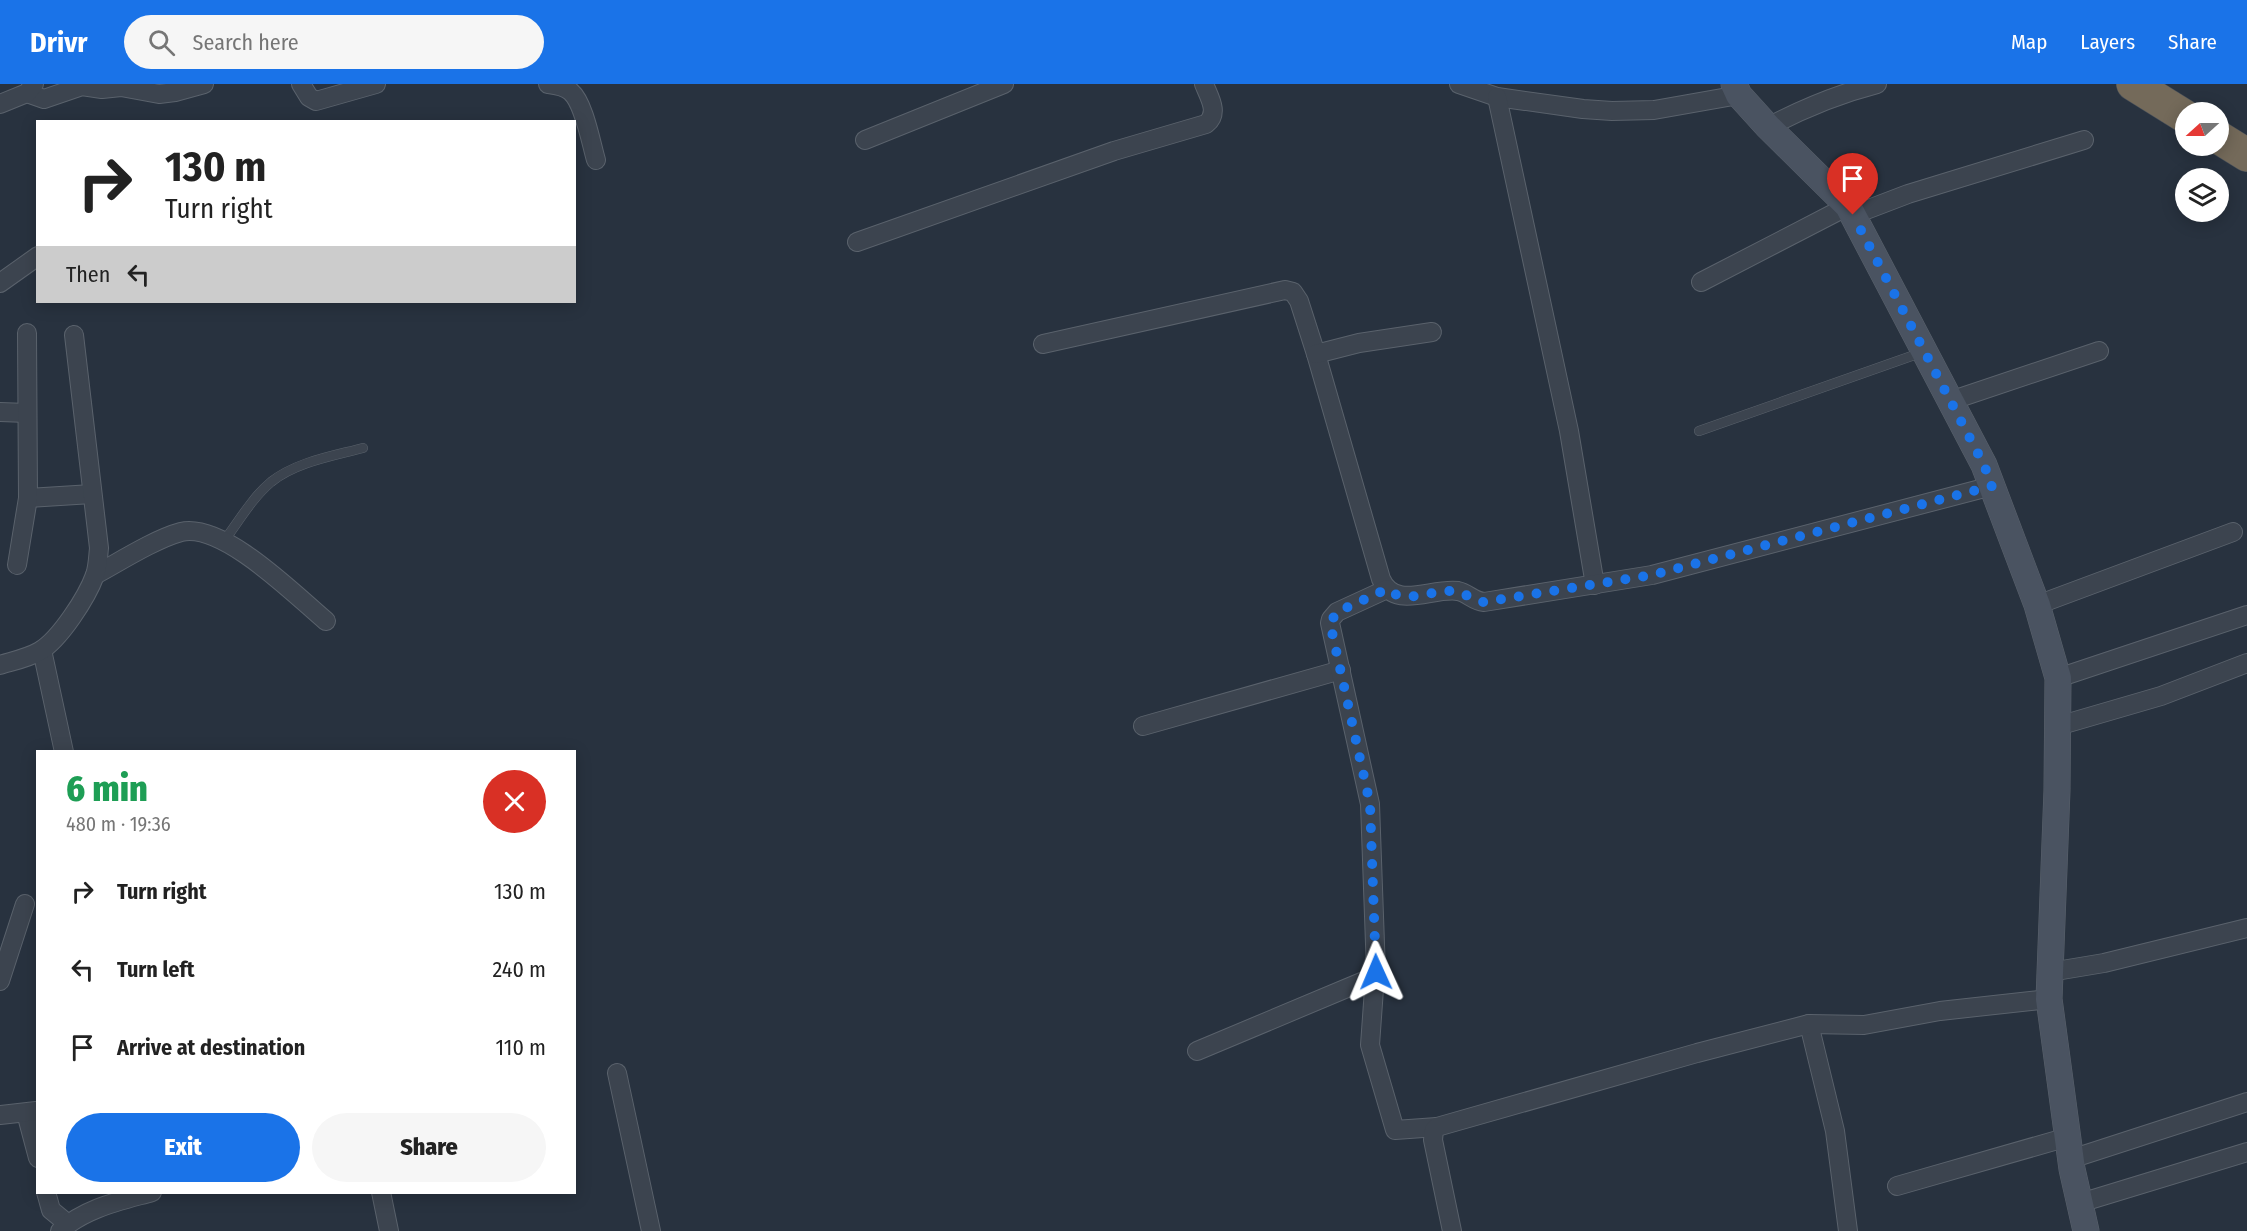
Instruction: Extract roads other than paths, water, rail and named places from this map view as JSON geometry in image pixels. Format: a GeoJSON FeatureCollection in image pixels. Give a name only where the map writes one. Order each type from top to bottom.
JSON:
{"type":"FeatureCollection","features":[{"type":"Feature","properties":{"kind":"highway"},"geometry":{"type":"LineString","coordinates":[[2133,84],[2175,110]]}},
{"type":"Feature","properties":{"kind":"highway"},"geometry":{"type":"LineString","coordinates":[[2229,144],[2247,155]]}},
{"type":"Feature","properties":{"kind":"street"},"geometry":{"type":"LineString","coordinates":[[0,104],[30,88],[44,99],[86,86],[102,89],[124,87],[159,94],[204,84]]}},
{"type":"Feature","properties":{"kind":"street"},"geometry":{"type":"LineString","coordinates":[[300,84],[309,97],[316,100],[376,84]]}},
{"type":"Feature","properties":{"kind":"street"},"geometry":{"type":"LineString","coordinates":[[548,84],[574,88],[596,160]]}},
{"type":"Feature","properties":{"kind":"street"},"geometry":{"type":"LineString","coordinates":[[865,140],[961,93],[1004,84]]}},
{"type":"Feature","properties":{"kind":"street"},"geometry":{"type":"LineString","coordinates":[[857,242],[1114,151],[1206,124],[1213,113],[1204,84]]}},
{"type":"Feature","properties":{"kind":"street"},"geometry":{"type":"LineString","coordinates":[[1459,84],[1497,97],[1612,111],[1654,110],[1737,89],[1768,127],[1851,211],[1984,465],[2037,605],[2058,678],[2049,999],[2069,1148],[2086,1231]]}},
{"type":"Feature","properties":{"kind":"street"},"geometry":{"type":"LineString","coordinates":[[1768,127],[1822,100],[1877,84]]}},
{"type":"Feature","properties":{"kind":"street"},"geometry":{"type":"LineString","coordinates":[[1497,97],[1569,431],[1595,585]]}},
{"type":"Feature","properties":{"kind":"street"},"geometry":{"type":"LineString","coordinates":[[1701,282],[1851,211],[2084,140]]}},
{"type":"Feature","properties":{"kind":"street"},"geometry":{"type":"LineString","coordinates":[[0,283],[36,257]]}},
{"type":"Feature","properties":{"kind":"street"},"geometry":{"type":"LineString","coordinates":[[1043,344],[1290,290],[1299,301],[1316,354],[1381,579],[1392,593],[1404,596],[1458,591],[1474,600],[1484,602],[1652,575],[1992,486]]}},
{"type":"Feature","properties":{"kind":"street"},"geometry":{"type":"LineString","coordinates":[[1316,354],[1359,343],[1432,332]]}},
{"type":"Feature","properties":{"kind":"street"},"geometry":{"type":"LineString","coordinates":[[17,565],[28,498],[27,333]]}},
{"type":"Feature","properties":{"kind":"street"},"geometry":{"type":"LineString","coordinates":[[0,664],[42,650],[61,631],[88,590],[98,562],[99,548],[74,335]]}},
{"type":"Feature","properties":{"kind":"street"},"geometry":{"type":"LineString","coordinates":[[1950,401],[2099,351]]}},
{"type":"Feature","properties":{"kind":"street"},"geometry":{"type":"LineString","coordinates":[[0,412],[27,413]]}},
{"type":"Feature","properties":{"kind":"street"},"geometry":{"type":"LineString","coordinates":[[28,498],[92,494]]}},
{"type":"Feature","properties":{"kind":"street"},"geometry":{"type":"LineString","coordinates":[[94,575],[182,532],[203,533],[224,541],[250,557],[326,621]]}},
{"type":"Feature","properties":{"kind":"street"},"geometry":{"type":"LineString","coordinates":[[2037,605],[2233,532]]}},
{"type":"Feature","properties":{"kind":"street"},"geometry":{"type":"LineString","coordinates":[[1387,589],[1333,615],[1330,623],[1370,804],[1375,975],[1370,1046],[1395,1130],[1437,1127],[1697,1053],[1809,1024],[1864,1025],[1947,1010],[2049,999]]}},
{"type":"Feature","properties":{"kind":"street"},"geometry":{"type":"LineString","coordinates":[[2058,678],[2247,615]]}},
{"type":"Feature","properties":{"kind":"street"},"geometry":{"type":"LineString","coordinates":[[42,650],[64,750]]}},
{"type":"Feature","properties":{"kind":"street"},"geometry":{"type":"LineString","coordinates":[[2058,726],[2161,696],[2247,663]]}},
{"type":"Feature","properties":{"kind":"street"},"geometry":{"type":"LineString","coordinates":[[1143,726],[1341,669]]}},
{"type":"Feature","properties":{"kind":"street"},"geometry":{"type":"LineString","coordinates":[[0,981],[25,904]]}},
{"type":"Feature","properties":{"kind":"street"},"geometry":{"type":"LineString","coordinates":[[2050,972],[2104,963],[2247,928]]}},
{"type":"Feature","properties":{"kind":"street"},"geometry":{"type":"LineString","coordinates":[[1197,1051],[1375,975]]}},
{"type":"Feature","properties":{"kind":"street"},"geometry":{"type":"LineString","coordinates":[[1809,1024],[1835,1131],[1848,1231]]}},
{"type":"Feature","properties":{"kind":"street"},"geometry":{"type":"LineString","coordinates":[[616,1073],[651,1231]]}},
{"type":"Feature","properties":{"kind":"street"},"geometry":{"type":"LineString","coordinates":[[1897,1186],[2069,1148],[2247,1102]]}},
{"type":"Feature","properties":{"kind":"street"},"geometry":{"type":"LineString","coordinates":[[0,1115],[32,1112],[36,1143]]}},
{"type":"Feature","properties":{"kind":"street"},"geometry":{"type":"LineString","coordinates":[[1437,1127],[1434,1130],[1433,1140],[1452,1231]]}},
{"type":"Feature","properties":{"kind":"street"},"geometry":{"type":"LineString","coordinates":[[2080,1203],[2247,1152]]}},
{"type":"Feature","properties":{"kind":"street"},"geometry":{"type":"LineString","coordinates":[[47,1194],[51,1210],[64,1227],[95,1210],[146,1194]]}},
{"type":"Feature","properties":{"kind":"street"},"geometry":{"type":"LineString","coordinates":[[381,1194],[389,1231]]}},
{"type":"Feature","properties":{"kind":"lane"},"geometry":{"type":"LineString","coordinates":[[1699,431],[1924,351]]}},
{"type":"Feature","properties":{"kind":"lane"},"geometry":{"type":"LineString","coordinates":[[224,541],[259,494],[272,481],[309,463],[363,448]]}}]}
